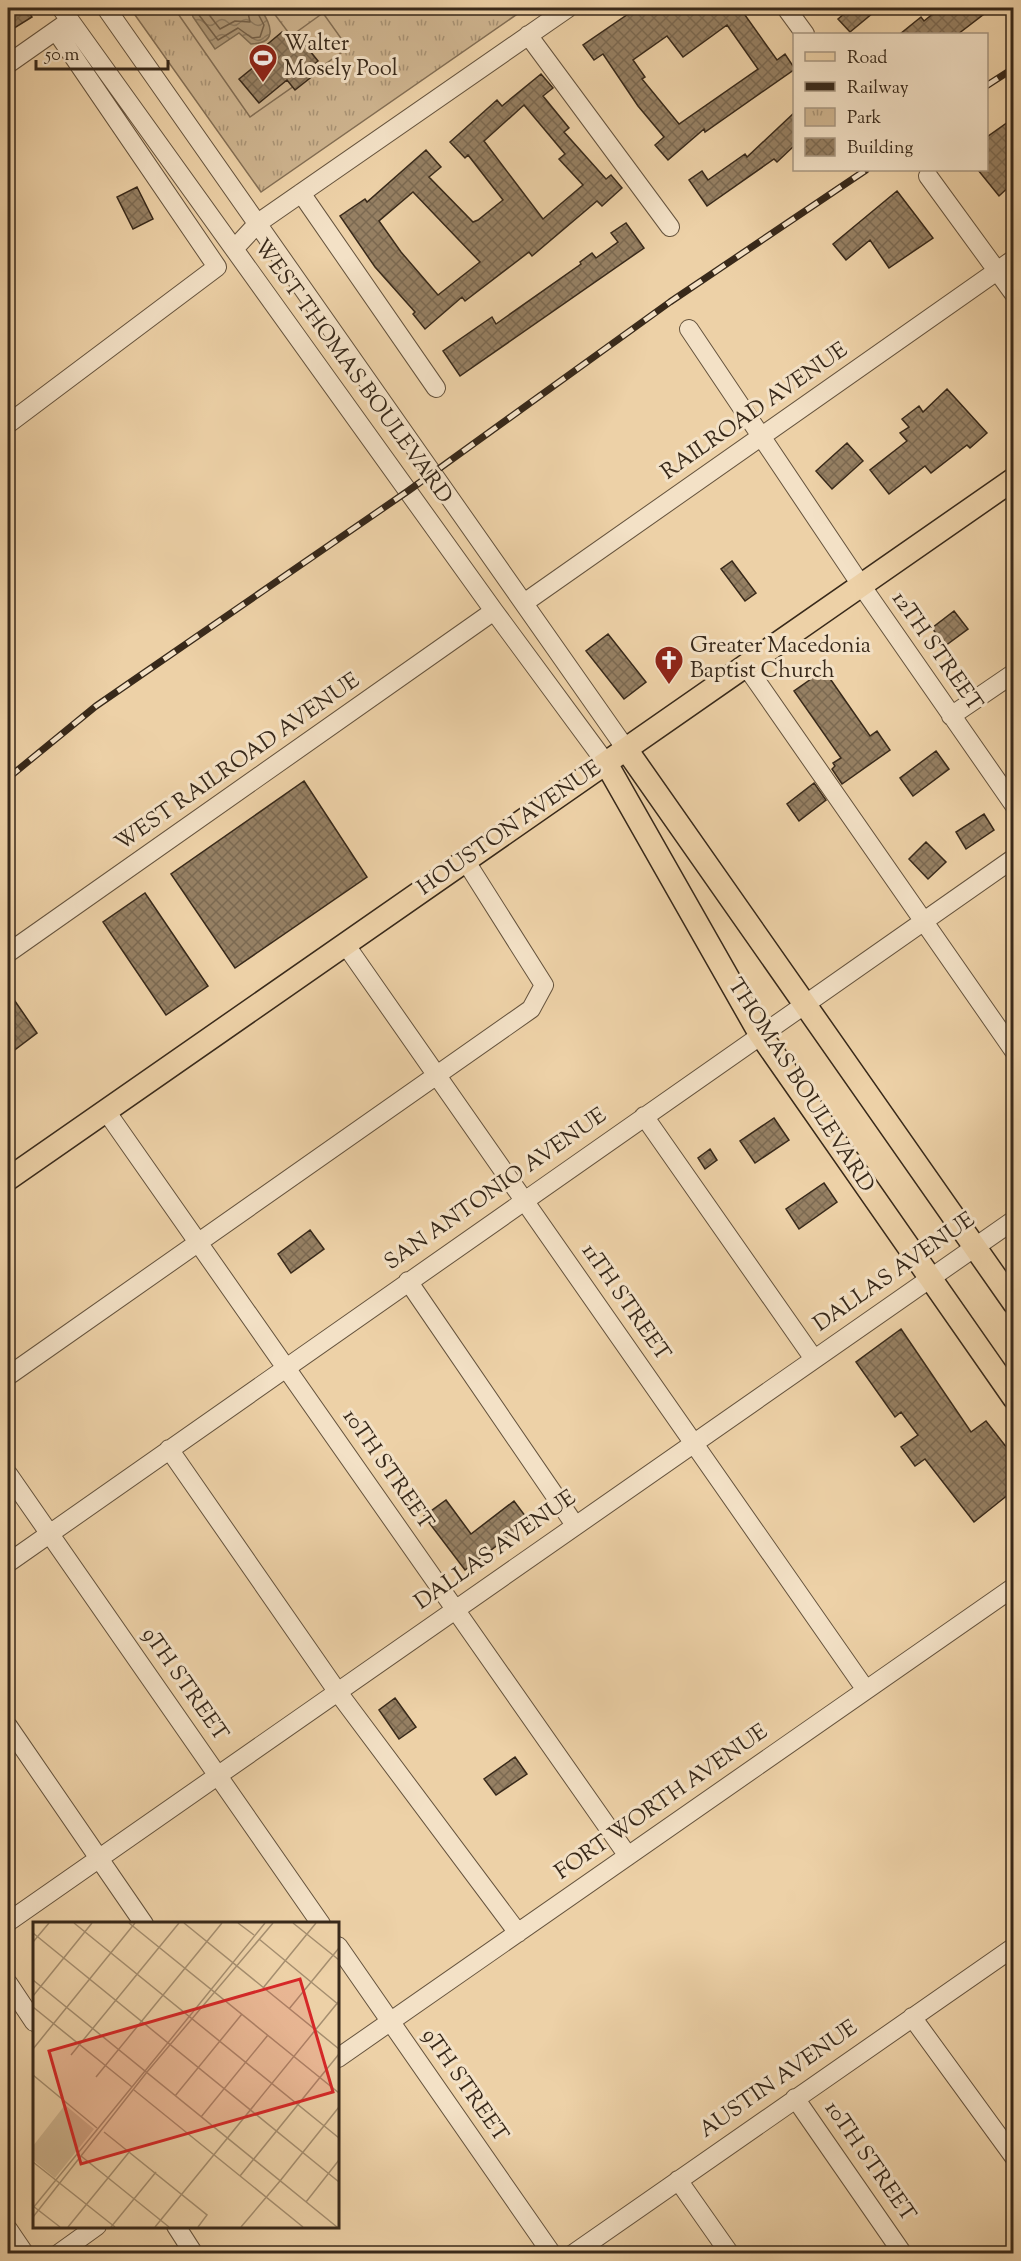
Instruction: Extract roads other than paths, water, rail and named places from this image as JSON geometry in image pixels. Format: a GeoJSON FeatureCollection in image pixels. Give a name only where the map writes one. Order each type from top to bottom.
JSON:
{"type":"FeatureCollection","features":[{"type":"Feature","properties":{"kind":"main road","name":"HOUSTON AVENUE"},"geometry":{"type":"LineString","coordinates":[[8,1179],[1014,479]]}},
{"type":"Feature","properties":{"kind":"main road","name":"THOMAS BOULEVARD"},"geometry":{"type":"LineString","coordinates":[[626,749],[1014,1303]]}},
{"type":"Feature","properties":{"kind":"main road","name":"THOMAS BOULEVARD"},"geometry":{"type":"LineString","coordinates":[[606,763],[760,1034],[1014,1398]]}},
{"type":"Feature","properties":{"kind":"street","name":"WEST THOMAS BOULEVARD"},"geometry":{"type":"LineString","coordinates":[[106,8],[626,749]]}},
{"type":"Feature","properties":{"kind":"street"},"geometry":{"type":"LineString","coordinates":[[234,249],[258,223],[568,8]]}},
{"type":"Feature","properties":{"kind":"street"},"geometry":{"type":"LineString","coordinates":[[786,8],[803,33]]}},
{"type":"Feature","properties":{"kind":"street","name":"WEST THOMAS BOULEVARD"},"geometry":{"type":"LineString","coordinates":[[63,20],[234,249],[606,763]]}},
{"type":"Feature","properties":{"kind":"street"},"geometry":{"type":"LineString","coordinates":[[8,64],[63,20],[217,267],[8,424]]}},
{"type":"Feature","properties":{"kind":"street"},"geometry":{"type":"LineString","coordinates":[[528,35],[670,227]]}},
{"type":"Feature","properties":{"kind":"street"},"geometry":{"type":"LineString","coordinates":[[928,176],[1014,294]]}},
{"type":"Feature","properties":{"kind":"street"},"geometry":{"type":"LineString","coordinates":[[301,193],[436,388]]}},
{"type":"Feature","properties":{"kind":"street","name":"RAILROAD AVENUE"},"geometry":{"type":"LineString","coordinates":[[524,603],[1014,259]]}},
{"type":"Feature","properties":{"kind":"street","name":"12TH STREET"},"geometry":{"type":"LineString","coordinates":[[688,329],[861,585],[1014,805]]}},
{"type":"Feature","properties":{"kind":"street","name":"WEST RAILROAD AVENUE"},"geometry":{"type":"LineString","coordinates":[[8,952],[494,611]]}},
{"type":"Feature","properties":{"kind":"street"},"geometry":{"type":"LineString","coordinates":[[746,666],[1014,1051]]}},
{"type":"Feature","properties":{"kind":"street"},"geometry":{"type":"LineString","coordinates":[[951,716],[1014,673]]}},
{"type":"Feature","properties":{"kind":"street","name":"SAN ANTONIO AVENUE"},"geometry":{"type":"LineString","coordinates":[[8,1563],[1014,858]]}},
{"type":"Feature","properties":{"kind":"street"},"geometry":{"type":"LineString","coordinates":[[8,1376],[531,1009],[544,985],[465,860]]}},
{"type":"Feature","properties":{"kind":"street","name":"11TH STREET"},"geometry":{"type":"LineString","coordinates":[[345,944],[866,1690]]}},
{"type":"Feature","properties":{"kind":"street","name":"10TH STREET"},"geometry":{"type":"LineString","coordinates":[[106,1111],[628,1856]]}},
{"type":"Feature","properties":{"kind":"street"},"geometry":{"type":"LineString","coordinates":[[644,1116],[814,1359]]}},
{"type":"Feature","properties":{"kind":"street","name":"DALLAS AVENUE"},"geometry":{"type":"LineString","coordinates":[[8,1922],[1014,1220]]}},
{"type":"Feature","properties":{"kind":"street"},"geometry":{"type":"LineString","coordinates":[[408,1281],[575,1525]]}},
{"type":"Feature","properties":{"kind":"street"},"geometry":{"type":"LineString","coordinates":[[169,1449],[337,1691],[518,1933]]}},
{"type":"Feature","properties":{"kind":"street","name":"9TH STREET"},"geometry":{"type":"LineString","coordinates":[[8,1474],[320,1922]]}},
{"type":"Feature","properties":{"kind":"street","name":"FORT WORTH AVENUE"},"geometry":{"type":"LineString","coordinates":[[339,2057],[1014,1587]]}},
{"type":"Feature","properties":{"kind":"street"},"geometry":{"type":"LineString","coordinates":[[8,1726],[143,1922]]}},
{"type":"Feature","properties":{"kind":"street","name":"9TH STREET"},"geometry":{"type":"LineString","coordinates":[[339,1947],[552,2253]]}},
{"type":"Feature","properties":{"kind":"street","name":"AUSTIN AVENUE"},"geometry":{"type":"LineString","coordinates":[[573,2253],[1014,1947]]}},
{"type":"Feature","properties":{"kind":"street"},"geometry":{"type":"LineString","coordinates":[[8,1983],[33,2020]]}},
{"type":"Feature","properties":{"kind":"street"},"geometry":{"type":"LineString","coordinates":[[912,2017],[1014,2157]]}},
{"type":"Feature","properties":{"kind":"street","name":"10TH STREET"},"geometry":{"type":"LineString","coordinates":[[795,2098],[903,2253]]}},
{"type":"Feature","properties":{"kind":"street"},"geometry":{"type":"LineString","coordinates":[[678,2180],[730,2253]]}},
{"type":"Feature","properties":{"kind":"street"},"geometry":{"type":"LineString","coordinates":[[58,2253],[93,2228]]}},
{"type":"Feature","properties":{"kind":"street"},"geometry":{"type":"LineString","coordinates":[[177,2228],[194,2253]]}},
{"type":"Feature","properties":{"kind":"street"},"geometry":{"type":"LineString","coordinates":[[8,2229],[25,2253]]}},
{"type":"Feature","properties":{"kind":"water"},"geometry":{"type":"Polygon","coordinates":[[[190,8],[260,8],[269,26],[269,36],[260,43],[251,44],[239,33],[215,49],[193,17],[190,8]]]}},
{"type":"Feature","properties":{"kind":"railway"},"geometry":{"type":"LineString","coordinates":[[988,85],[1014,68]]}},
{"type":"Feature","properties":{"kind":"railway"},"geometry":{"type":"LineString","coordinates":[[8,778],[96,706],[408,491],[670,302],[865,171]]}},
{"type":"Feature","properties":{"kind":"place","name":"Walter Mosely Pool"},"geometry":{"type":"Point","coordinates":[263,84]}},
{"type":"Feature","properties":{"kind":"place","name":"Greater Macedonia Baptist Church"},"geometry":{"type":"Point","coordinates":[669,686]}}]}
